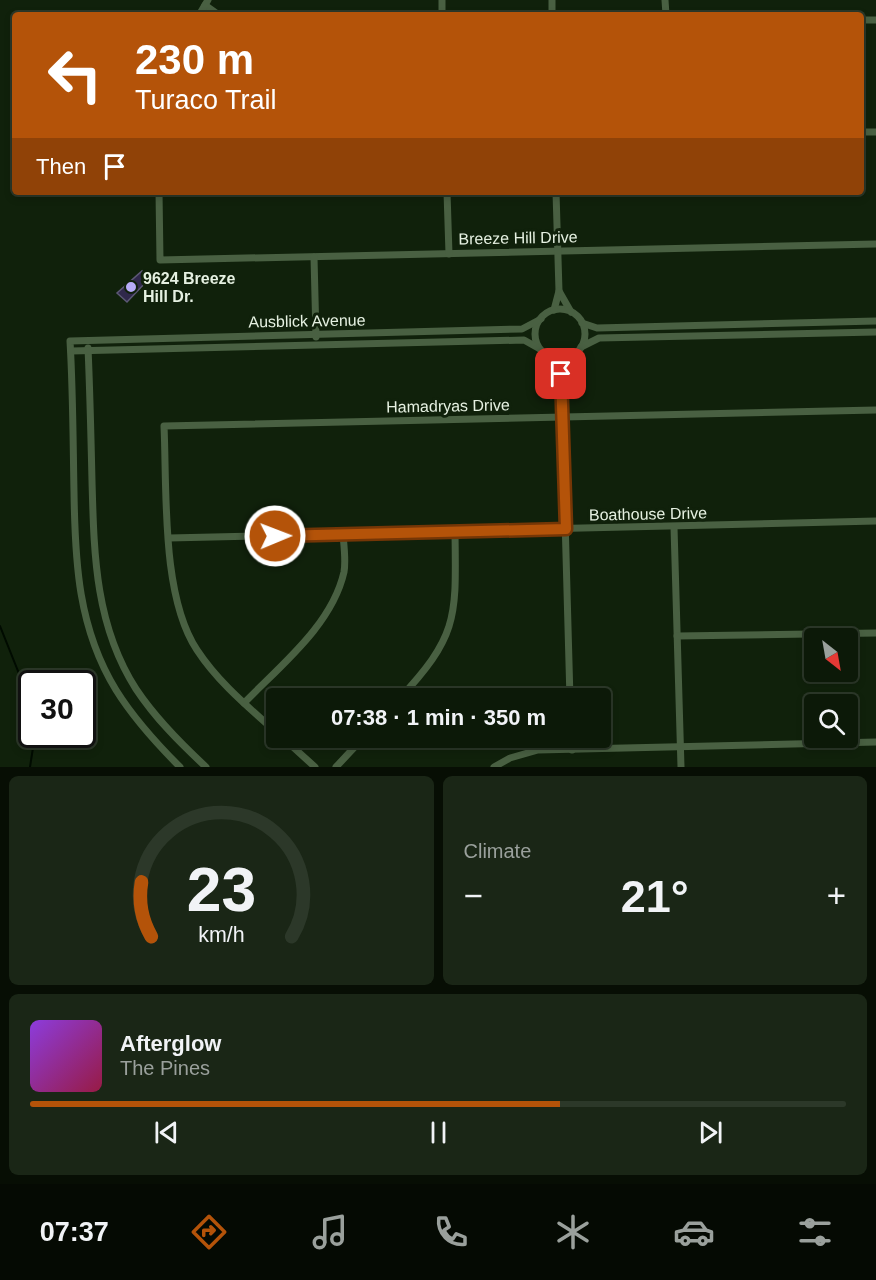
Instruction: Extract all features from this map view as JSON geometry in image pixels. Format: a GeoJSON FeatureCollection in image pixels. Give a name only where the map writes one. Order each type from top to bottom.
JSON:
{"type":"FeatureCollection","features":[{"type":"Feature","properties":{"kind":"street","name":"Breeze Hill Drive"},"geometry":{"type":"LineString","coordinates":[[159,195],[160,260],[876,244]]}},
{"type":"Feature","properties":{"kind":"street"},"geometry":{"type":"LineString","coordinates":[[447,195],[448,254]]}},
{"type":"Feature","properties":{"kind":"street"},"geometry":{"type":"LineString","coordinates":[[556,195],[559,291],[554,310],[541,319],[536,333],[540,349],[552,358],[561,374]]}},
{"type":"Feature","properties":{"kind":"street"},"geometry":{"type":"LineString","coordinates":[[314,257],[316,345]]}},
{"type":"Feature","properties":{"kind":"street"},"geometry":{"type":"LineString","coordinates":[[559,291],[570,312],[582,323],[599,328],[876,321]]}},
{"type":"Feature","properties":{"kind":"street"},"geometry":{"type":"LineString","coordinates":[[554,310],[570,312]]}},
{"type":"Feature","properties":{"kind":"street","name":"Ausblick Avenue"},"geometry":{"type":"LineString","coordinates":[[540,349],[524,340],[70,351],[70,341],[522,329],[541,319]]}},
{"type":"Feature","properties":{"kind":"street"},"geometry":{"type":"LineString","coordinates":[[581,347],[585,331],[582,323]]}},
{"type":"Feature","properties":{"kind":"street"},"geometry":{"type":"LineString","coordinates":[[570,688],[561,374],[569,358],[581,347],[599,338],[876,332]]}},
{"type":"Feature","properties":{"kind":"street"},"geometry":{"type":"LineString","coordinates":[[87,340],[95,564],[104,613],[116,647],[135,687],[157,718],[206,767]]}},
{"type":"Feature","properties":{"kind":"street"},"geometry":{"type":"LineString","coordinates":[[70,351],[75,562],[82,603],[94,645],[115,688],[146,732],[180,767]]}},
{"type":"Feature","properties":{"kind":"street"},"geometry":{"type":"LineString","coordinates":[[552,358],[569,358]]}},
{"type":"Feature","properties":{"kind":"street","name":"Hamadryas Drive"},"geometry":{"type":"LineString","coordinates":[[169,538],[164,426],[876,410]]}},
{"type":"Feature","properties":{"kind":"street","name":"Boathouse Drive"},"geometry":{"type":"LineString","coordinates":[[169,538],[876,522]]}},
{"type":"Feature","properties":{"kind":"street"},"geometry":{"type":"LineString","coordinates":[[675,526],[681,767]]}},
{"type":"Feature","properties":{"kind":"street"},"geometry":{"type":"LineString","coordinates":[[409,688],[442,648],[448,633],[456,602],[455,532]]}},
{"type":"Feature","properties":{"kind":"street"},"geometry":{"type":"LineString","coordinates":[[244,703],[314,629],[335,600],[344,569],[343,535]]}},
{"type":"Feature","properties":{"kind":"street"},"geometry":{"type":"LineString","coordinates":[[169,538],[170,566],[177,607],[195,647],[222,684],[266,723]]}},
{"type":"Feature","properties":{"kind":"street"},"geometry":{"type":"LineString","coordinates":[[678,636],[876,633]]}},
{"type":"Feature","properties":{"kind":"street"},"geometry":{"type":"LineString","coordinates":[[494,767],[510,758],[538,750],[876,742]]}},
{"type":"Feature","properties":{"kind":"street"},"geometry":{"type":"LineString","coordinates":[[294,748],[315,767]]}},
{"type":"Feature","properties":{"kind":"street"},"geometry":{"type":"LineString","coordinates":[[336,767],[354,748]]}},
{"type":"Feature","properties":{"kind":"building","name":"9624 Breeze Hill Dr."},"geometry":{"type":"Polygon","coordinates":[[[142,271],[148,280],[127,302],[117,293],[142,271]]]}},
{"type":"Feature","properties":{"kind":"waterway"},"geometry":{"type":"LineString","coordinates":[[0,626],[18,671]]}},
{"type":"Feature","properties":{"kind":"waterway"},"geometry":{"type":"LineString","coordinates":[[30,767],[33,748]]}},
{"type":"Feature","properties":{"kind":"place","name":"9624 Breeze Hill Dr."},"geometry":{"type":"Point","coordinates":[131,287]}},
{"type":"Feature","properties":{"kind":"route"},"geometry":{"type":"LineString","coordinates":[[275,536],[566,529],[561,374]]}}]}
